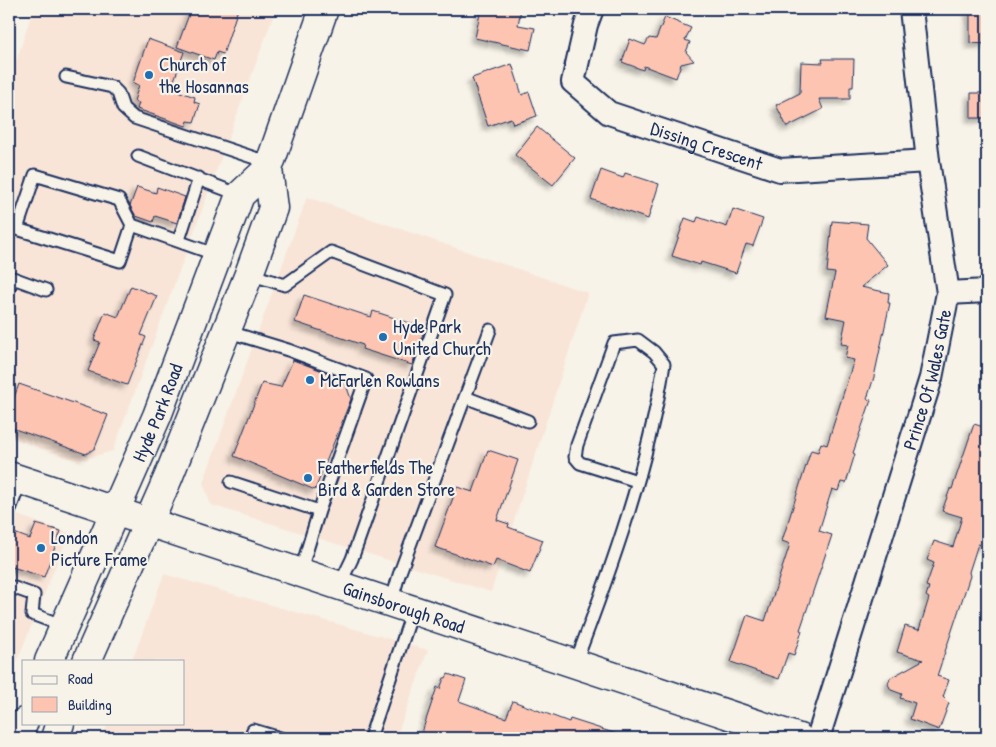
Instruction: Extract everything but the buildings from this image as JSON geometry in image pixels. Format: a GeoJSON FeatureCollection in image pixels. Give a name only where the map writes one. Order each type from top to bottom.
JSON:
{"type":"FeatureCollection","features":[{"type":"Feature","properties":{"kind":"main road","name":"Hyde Park Road"},"geometry":{"type":"LineString","coordinates":[[88,660],[148,522],[226,331],[273,208],[269,166],[320,11]]}},
{"type":"Feature","properties":{"kind":"main road","name":"Hyde Park Road"},"geometry":{"type":"LineString","coordinates":[[49,660],[157,416],[240,195],[269,166]]}},
{"type":"Feature","properties":{"kind":"main road","name":"Gainsborough Road"},"geometry":{"type":"LineString","coordinates":[[15,478],[799,738]]}},
{"type":"Feature","properties":{"kind":"main road"},"geometry":{"type":"LineString","coordinates":[[17,738],[23,724]]}},
{"type":"Feature","properties":{"kind":"main road"},"geometry":{"type":"LineString","coordinates":[[54,738],[60,724]]}},
{"type":"Feature","properties":{"kind":"street","name":"Dissing Crescent"},"geometry":{"type":"LineString","coordinates":[[592,9],[586,25],[573,82],[609,113],[780,170],[928,161]]}},
{"type":"Feature","properties":{"kind":"street","name":"Prince Of Wales Gate"},"geometry":{"type":"LineString","coordinates":[[818,738],[931,378],[948,293],[928,161],[911,9]]}},
{"type":"Feature","properties":{"kind":"street"},"geometry":{"type":"LineString","coordinates":[[948,293],[987,291]]}},
{"type":"Feature","properties":{"kind":"lane"},"geometry":{"type":"LineString","coordinates":[[66,77],[112,87],[118,93],[123,108],[134,118],[269,166]]}},
{"type":"Feature","properties":{"kind":"lane"},"geometry":{"type":"LineString","coordinates":[[138,156],[200,178],[240,195]]}},
{"type":"Feature","properties":{"kind":"lane"},"geometry":{"type":"LineString","coordinates":[[132,225],[120,262],[17,229],[35,174],[119,200],[132,225],[217,255]]}},
{"type":"Feature","properties":{"kind":"lane"},"geometry":{"type":"LineString","coordinates":[[179,240],[200,178]]}},
{"type":"Feature","properties":{"kind":"lane"},"geometry":{"type":"LineString","coordinates":[[249,274],[285,285],[331,252],[445,295],[352,559],[340,586]]}},
{"type":"Feature","properties":{"kind":"lane"},"geometry":{"type":"LineString","coordinates":[[9,288],[13,278],[46,290]]}},
{"type":"Feature","properties":{"kind":"lane"},"geometry":{"type":"LineString","coordinates":[[370,738],[402,607],[399,575],[490,330]]}},
{"type":"Feature","properties":{"kind":"lane"},"geometry":{"type":"LineString","coordinates":[[226,331],[288,350],[366,379],[319,511],[300,573]]}},
{"type":"Feature","properties":{"kind":"lane"},"geometry":{"type":"LineString","coordinates":[[575,664],[627,516],[637,481],[658,400],[664,364],[654,352],[638,340],[614,343],[577,445],[576,457],[580,464],[637,481]]}},
{"type":"Feature","properties":{"kind":"lane"},"geometry":{"type":"LineString","coordinates":[[465,397],[528,421]]}},
{"type":"Feature","properties":{"kind":"lane"},"geometry":{"type":"LineString","coordinates":[[9,512],[15,478]]}},
{"type":"Feature","properties":{"kind":"lane"},"geometry":{"type":"LineString","coordinates":[[231,482],[319,511]]}},
{"type":"Feature","properties":{"kind":"lane"},"geometry":{"type":"LineString","coordinates":[[9,586],[34,595],[32,614],[64,626]]}},
{"type":"Feature","properties":{"kind":"lane"},"geometry":{"type":"LineString","coordinates":[[250,738],[253,730],[280,738]]}},
{"type":"Feature","properties":{"kind":"shaded area"},"geometry":{"type":"Polygon","coordinates":[[[33,9],[276,9],[113,451],[78,461],[9,437],[9,84],[33,9]]]}},
{"type":"Feature","properties":{"kind":"shaded area"},"geometry":{"type":"Polygon","coordinates":[[[307,197],[588,293],[491,592],[211,505],[203,483],[307,197]]]}},
{"type":"Feature","properties":{"kind":"shaded area"},"geometry":{"type":"Polygon","coordinates":[[[9,512],[69,533],[9,681],[9,512]]]}},
{"type":"Feature","properties":{"kind":"shaded area"},"geometry":{"type":"Polygon","coordinates":[[[164,574],[428,650],[396,738],[102,738],[108,724],[185,724],[185,660],[132,660],[164,574]]]}},
{"type":"Feature","properties":{"kind":"place","name":"Church of the Hosannas"},"geometry":{"type":"Point","coordinates":[149,75]}},
{"type":"Feature","properties":{"kind":"place","name":"Hyde Park United Church"},"geometry":{"type":"Point","coordinates":[383,337]}},
{"type":"Feature","properties":{"kind":"place","name":"McFarlen Rowlans"},"geometry":{"type":"Point","coordinates":[310,380]}},
{"type":"Feature","properties":{"kind":"place","name":"Featherfields The Bird & Garden Store"},"geometry":{"type":"Point","coordinates":[308,478]}},
{"type":"Feature","properties":{"kind":"place","name":"London Picture Frame"},"geometry":{"type":"Point","coordinates":[41,548]}}]}
